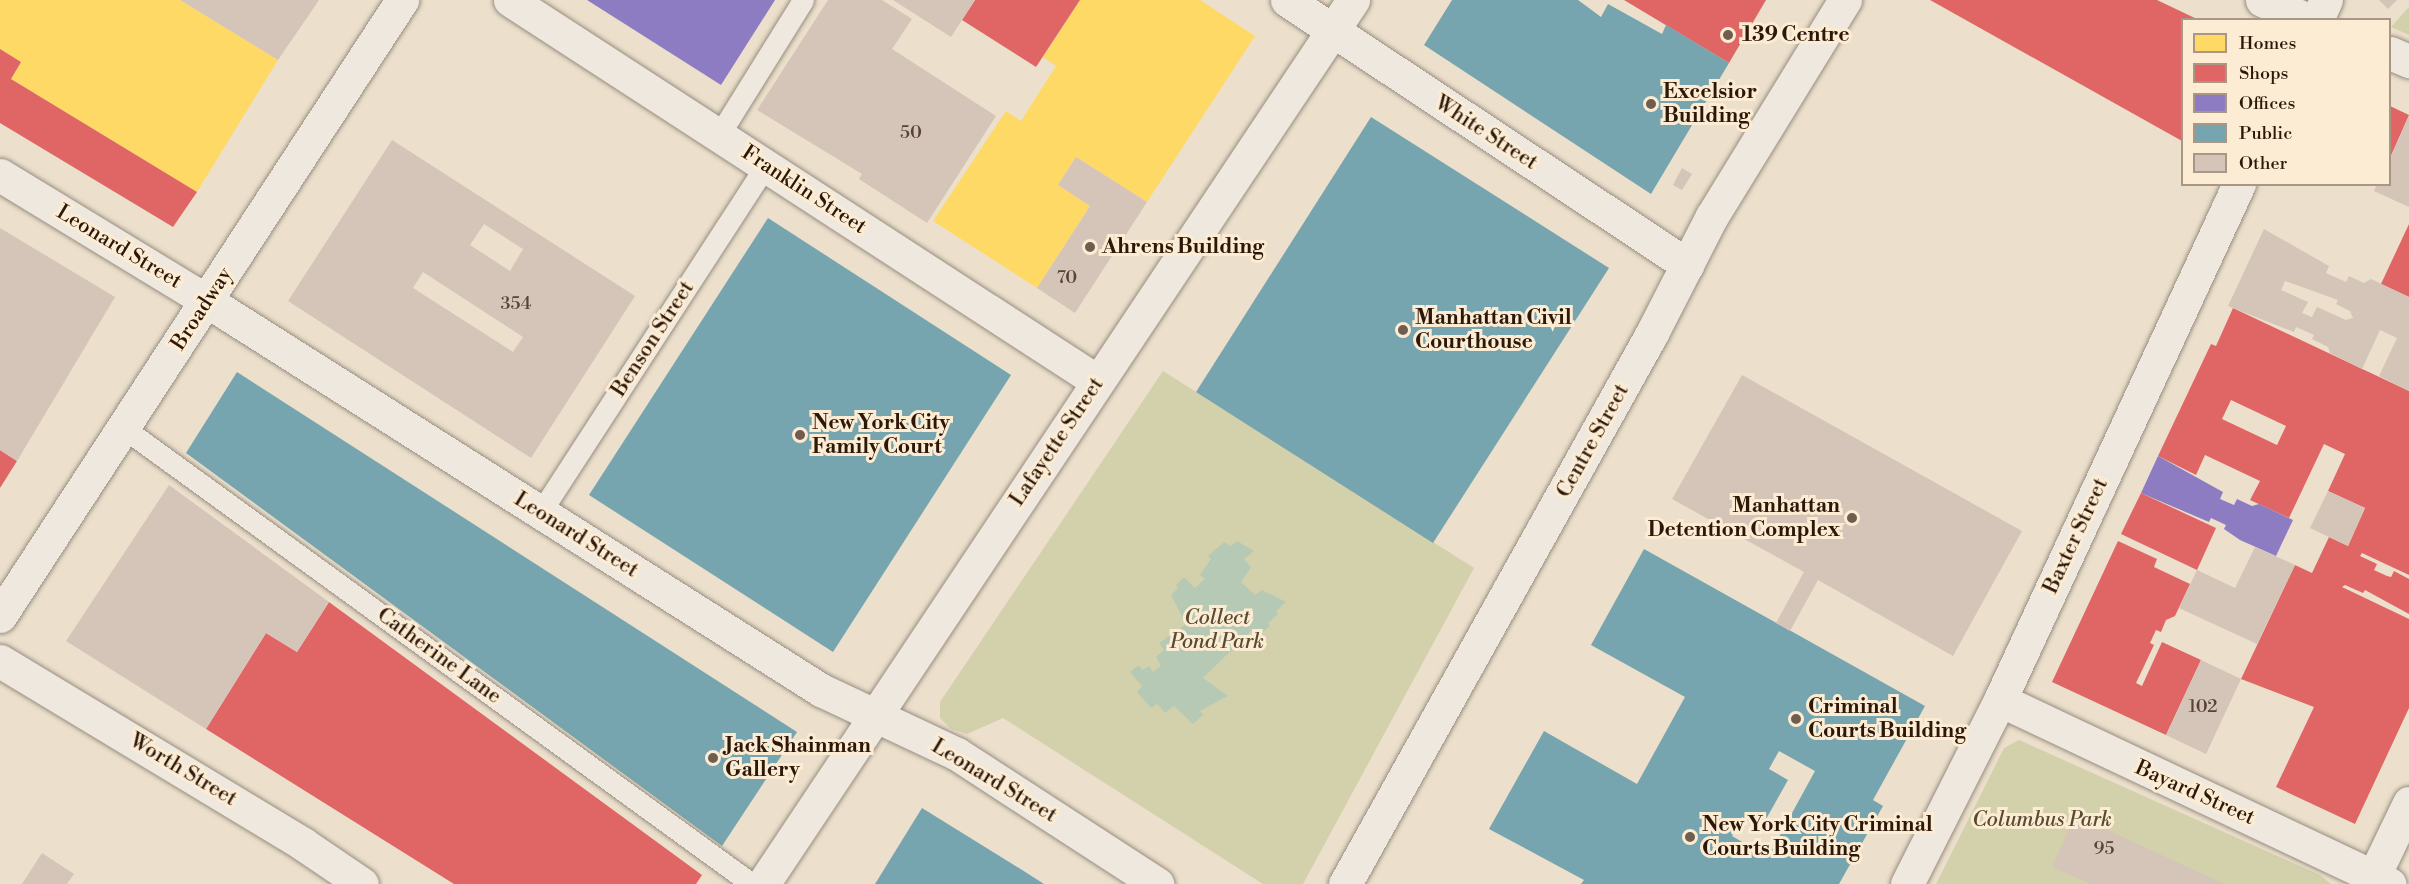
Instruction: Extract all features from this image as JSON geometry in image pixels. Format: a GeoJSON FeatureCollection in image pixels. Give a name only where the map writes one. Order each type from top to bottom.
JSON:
{"type":"FeatureCollection","features":[{"type":"Feature","properties":{"kind":"street","name":"Broadway"},"geometry":{"type":"LineString","coordinates":[[0,616],[125,429],[402,0]]}},
{"type":"Feature","properties":{"kind":"street","name":"Franklin Street"},"geometry":{"type":"LineString","coordinates":[[510,0],[1097,381]]}},
{"type":"Feature","properties":{"kind":"street","name":"White Street"},"geometry":{"type":"LineString","coordinates":[[1287,0],[1687,265]]}},
{"type":"Feature","properties":{"kind":"street","name":"Lafayette Street"},"geometry":{"type":"LineString","coordinates":[[763,884],[1353,0]]}},
{"type":"Feature","properties":{"kind":"street","name":"Centre Street"},"geometry":{"type":"LineString","coordinates":[[1345,884],[1712,216],[1845,0]]}},
{"type":"Feature","properties":{"kind":"street"},"geometry":{"type":"LineString","coordinates":[[2262,0],[2303,18]]}},
{"type":"Feature","properties":{"kind":"street"},"geometry":{"type":"LineString","coordinates":[[2318,18],[2326,0]]}},
{"type":"Feature","properties":{"kind":"street"},"geometry":{"type":"LineString","coordinates":[[2391,53],[2409,61]]}},
{"type":"Feature","properties":{"kind":"street","name":"Leonard Street"},"geometry":{"type":"LineString","coordinates":[[0,176],[207,301],[821,690],[957,754],[1157,884]]}},
{"type":"Feature","properties":{"kind":"street","name":"Baxter Street"},"geometry":{"type":"LineString","coordinates":[[1907,884],[2000,700],[2239,186]]}},
{"type":"Feature","properties":{"kind":"street","name":"Worth Street"},"geometry":{"type":"LineString","coordinates":[[0,662],[303,844],[362,884]]}},
{"type":"Feature","properties":{"kind":"street","name":"Bayard Street"},"geometry":{"type":"LineString","coordinates":[[2000,700],[2029,717],[2378,881]]}},
{"type":"Feature","properties":{"kind":"street"},"geometry":{"type":"LineString","coordinates":[[2378,881],[2409,803]]}},
{"type":"Feature","properties":{"kind":"lane"},"geometry":{"type":"LineString","coordinates":[[719,135],[803,0]]}},
{"type":"Feature","properties":{"kind":"lane","name":"Benson Street"},"geometry":{"type":"LineString","coordinates":[[540,513],[766,165]]}},
{"type":"Feature","properties":{"kind":"lane","name":"Catherine Lane"},"geometry":{"type":"LineString","coordinates":[[125,429],[752,884]]}},
{"type":"Feature","properties":{"kind":"green space"},"geometry":{"type":"Polygon","coordinates":[[[2409,7],[2409,35],[2391,27],[2409,7]]]}},
{"type":"Feature","properties":{"kind":"green space","name":"Collect Pond Park"},"geometry":{"type":"Polygon","coordinates":[[[1163,371],[1474,568],[1303,884],[1263,884],[1003,718],[967,734],[951,729],[940,718],[940,702],[1163,371]]]}},
{"type":"Feature","properties":{"kind":"green space","name":"Columbus Park"},"geometry":{"type":"Polygon","coordinates":[[[2019,740],[2320,875],[2331,884],[1936,884],[2004,748],[2019,740]]]}},
{"type":"Feature","properties":{"kind":"shaded area"},"geometry":{"type":"Polygon","coordinates":[[[1237,541],[1254,551],[1244,559],[1251,567],[1241,582],[1255,595],[1262,590],[1286,602],[1268,623],[1270,626],[1258,636],[1251,631],[1203,678],[1228,696],[1200,711],[1203,715],[1193,724],[1174,706],[1165,713],[1157,704],[1151,708],[1137,692],[1142,686],[1130,672],[1139,665],[1142,670],[1149,666],[1153,672],[1161,666],[1156,657],[1164,650],[1159,643],[1186,624],[1171,595],[1178,588],[1176,585],[1184,577],[1195,588],[1205,579],[1200,575],[1211,559],[1208,556],[1224,542],[1230,546],[1237,541]]]}},
{"type":"Feature","properties":{"kind":"building: Homes"},"geometry":{"type":"Polygon","coordinates":[[[0,0],[180,0],[278,60],[197,192],[11,79],[21,62],[0,49],[0,0]]]}},
{"type":"Feature","properties":{"kind":"building: Homes"},"geometry":{"type":"Polygon","coordinates":[[[1080,0],[1200,0],[1255,36],[1147,202],[1076,157],[1058,185],[1090,206],[1037,288],[933,221],[1006,111],[1021,121],[1056,66],[1043,57],[1080,0]]]}},
{"type":"Feature","properties":{"kind":"building: Shops"},"geometry":{"type":"Polygon","coordinates":[[[975,0],[1080,0],[1036,67],[962,20],[975,0]]]}},
{"type":"Feature","properties":{"kind":"building: Shops"},"geometry":{"type":"Polygon","coordinates":[[[1624,0],[1766,0],[1729,63],[1624,0]]]}},
{"type":"Feature","properties":{"kind":"building: Shops"},"geometry":{"type":"Polygon","coordinates":[[[1930,0],[2157,0],[2195,18],[2181,18],[2181,140],[1930,0]]]}},
{"type":"Feature","properties":{"kind":"building: Shops"},"geometry":{"type":"Polygon","coordinates":[[[0,49],[21,62],[11,79],[197,192],[173,227],[0,123],[0,49]]]}},
{"type":"Feature","properties":{"kind":"building: Shops"},"geometry":{"type":"Polygon","coordinates":[[[2391,106],[2409,115],[2391,156],[2391,106]]]}},
{"type":"Feature","properties":{"kind":"building: Shops"},"geometry":{"type":"Polygon","coordinates":[[[2409,224],[2409,297],[2381,284],[2409,224]]]}},
{"type":"Feature","properties":{"kind":"building: Shops"},"geometry":{"type":"Polygon","coordinates":[[[2233,308],[2409,391],[2409,575],[2362,553],[2360,556],[2377,564],[2374,570],[2391,577],[2394,571],[2409,579],[2409,614],[2365,590],[2363,593],[2345,585],[2342,587],[2409,619],[2409,708],[2355,824],[2276,787],[2314,707],[2241,679],[2295,565],[2312,573],[2329,537],[2348,546],[2365,508],[2328,491],[2345,454],[2324,444],[2289,518],[2250,500],[2260,481],[2205,455],[2196,475],[2158,456],[2211,344],[2216,346],[2233,308]],[[2231,400],[2222,419],[2277,445],[2286,426],[2231,400]]]}},
{"type":"Feature","properties":{"kind":"building: Shops"},"geometry":{"type":"Polygon","coordinates":[[[0,450],[17,461],[0,488],[0,450]]]}},
{"type":"Feature","properties":{"kind":"building: Shops"},"geometry":{"type":"Polygon","coordinates":[[[2141,493],[2216,528],[2197,570],[2121,534],[2141,493]]]}},
{"type":"Feature","properties":{"kind":"building: Shops"},"geometry":{"type":"Polygon","coordinates":[[[2118,541],[2157,559],[2154,567],[2190,584],[2175,616],[2166,620],[2161,632],[2156,630],[2150,643],[2154,645],[2136,683],[2142,686],[2162,642],[2201,660],[2166,735],[2052,682],[2118,541]]]}},
{"type":"Feature","properties":{"kind":"building: Shops"},"geometry":{"type":"Polygon","coordinates":[[[329,602],[702,875],[696,884],[454,884],[206,729],[266,633],[297,652],[329,602]]]}},
{"type":"Feature","properties":{"kind":"building: Offices"},"geometry":{"type":"Polygon","coordinates":[[[587,0],[775,0],[721,85],[587,0]]]}},
{"type":"Feature","properties":{"kind":"building: Offices"},"geometry":{"type":"Polygon","coordinates":[[[2158,456],[2223,492],[2220,499],[2234,505],[2237,499],[2252,506],[2259,504],[2293,520],[2276,556],[2240,540],[2224,529],[2226,525],[2211,518],[2209,522],[2141,493],[2158,456]]]}},
{"type":"Feature","properties":{"kind":"building: Public"},"geometry":{"type":"Polygon","coordinates":[[[1452,0],[1578,0],[1601,17],[1608,4],[1662,34],[1666,25],[1729,63],[1651,194],[1424,45],[1452,0]]]}},
{"type":"Feature","properties":{"kind":"building: Public","name":"Manhattan Civil Courthouse"},"geometry":{"type":"Polygon","coordinates":[[[1371,117],[1609,268],[1433,543],[1196,392],[1371,117]]]}},
{"type":"Feature","properties":{"kind":"building: Public","name":"New York City Family Court"},"geometry":{"type":"Polygon","coordinates":[[[768,218],[1011,375],[833,652],[589,495],[768,218]]]}},
{"type":"Feature","properties":{"kind":"building: Public"},"geometry":{"type":"Polygon","coordinates":[[[237,372],[797,732],[722,846],[186,453],[237,372]]]}},
{"type":"Feature","properties":{"kind":"building: Public","name":"Criminal Courts Building"},"geometry":{"type":"Polygon","coordinates":[[[1644,549],[1925,706],[1873,800],[1883,806],[1839,884],[1581,884],[1584,880],[1489,829],[1544,731],[1637,784],[1685,697],[1591,645],[1644,549]],[[1779,751],[1769,769],[1788,780],[1761,828],[1742,817],[1732,836],[1768,857],[1815,771],[1779,751]]]}},
{"type":"Feature","properties":{"kind":"building: Public"},"geometry":{"type":"Polygon","coordinates":[[[922,808],[1019,868],[1044,884],[875,884],[922,808]]]}},
{"type":"Feature","properties":{"kind":"building: Other"},"geometry":{"type":"Polygon","coordinates":[[[180,0],[319,0],[278,60],[180,0]]]}},
{"type":"Feature","properties":{"kind":"building: Other"},"geometry":{"type":"Polygon","coordinates":[[[828,0],[882,0],[912,19],[892,49],[996,116],[927,223],[859,179],[862,174],[757,110],[828,0]]]}},
{"type":"Feature","properties":{"kind":"building: Other"},"geometry":{"type":"Polygon","coordinates":[[[893,0],[975,0],[951,37],[893,0]]]}},
{"type":"Feature","properties":{"kind":"building: Other"},"geometry":{"type":"Polygon","coordinates":[[[2379,0],[2397,0],[2388,9],[2379,0]]]}},
{"type":"Feature","properties":{"kind":"building: Other"},"geometry":{"type":"Polygon","coordinates":[[[2409,116],[2409,207],[2374,191],[2376,186],[2391,186],[2391,156],[2409,116]]]}},
{"type":"Feature","properties":{"kind":"building: Other"},"geometry":{"type":"Polygon","coordinates":[[[392,140],[635,296],[531,458],[288,301],[392,140]],[[484,224],[470,245],[510,271],[523,249],[484,224]],[[423,272],[413,288],[513,352],[523,337],[423,272]]]}},
{"type":"Feature","properties":{"kind":"building: Other","name":"Ahrens Building"},"geometry":{"type":"Polygon","coordinates":[[[1076,157],[1147,202],[1075,313],[1037,288],[1090,206],[1058,185],[1076,157]]]}},
{"type":"Feature","properties":{"kind":"building: Other"},"geometry":{"type":"Polygon","coordinates":[[[1682,168],[1692,174],[1682,190],[1673,185],[1682,168]]]}},
{"type":"Feature","properties":{"kind":"building: Other"},"geometry":{"type":"Polygon","coordinates":[[[0,228],[115,297],[17,461],[0,450],[0,228]]]}},
{"type":"Feature","properties":{"kind":"building: Other"},"geometry":{"type":"Polygon","coordinates":[[[2264,229],[2329,266],[2326,273],[2346,282],[2349,276],[2364,283],[2371,279],[2409,297],[2409,391],[2379,376],[2397,338],[2380,330],[2362,369],[2330,353],[2328,347],[2312,339],[2314,335],[2296,327],[2294,332],[2228,306],[2264,229]],[[2285,281],[2281,290],[2308,302],[2302,313],[2312,317],[2317,307],[2346,320],[2353,318],[2350,311],[2336,304],[2338,300],[2285,281]]]}},
{"type":"Feature","properties":{"kind":"building: Other","name":"Manhattan Detention Complex"},"geometry":{"type":"Polygon","coordinates":[[[1742,375],[2022,531],[1953,656],[1818,580],[1790,631],[1776,623],[1804,572],[1672,499],[1742,375]]]}},
{"type":"Feature","properties":{"kind":"building: Other"},"geometry":{"type":"Polygon","coordinates":[[[169,485],[329,602],[297,652],[266,633],[206,729],[66,641],[169,485]]]}},
{"type":"Feature","properties":{"kind":"building: Other"},"geometry":{"type":"Polygon","coordinates":[[[2328,491],[2365,508],[2348,546],[2310,528],[2328,491]]]}},
{"type":"Feature","properties":{"kind":"building: Other"},"geometry":{"type":"Polygon","coordinates":[[[2255,547],[2295,565],[2257,644],[2179,608],[2197,570],[2235,588],[2255,547]]]}},
{"type":"Feature","properties":{"kind":"building: Other"},"geometry":{"type":"Polygon","coordinates":[[[2201,660],[2241,679],[2206,754],[2166,735],[2201,660]]]}},
{"type":"Feature","properties":{"kind":"building: Other"},"geometry":{"type":"Polygon","coordinates":[[[2075,815],[2224,884],[2091,884],[2052,867],[2075,815]]]}},
{"type":"Feature","properties":{"kind":"building: Other"},"geometry":{"type":"Polygon","coordinates":[[[42,853],[74,874],[67,884],[22,884],[42,853]]]}},
{"type":"Feature","properties":{"kind":"place","name":"139 Centre"},"geometry":{"type":"Point","coordinates":[1728,35]}},
{"type":"Feature","properties":{"kind":"place","name":"Excelsior Building"},"geometry":{"type":"Point","coordinates":[1651,104]}},
{"type":"Feature","properties":{"kind":"place","name":"Ahrens Building"},"geometry":{"type":"Point","coordinates":[1090,247]}},
{"type":"Feature","properties":{"kind":"place","name":"Manhattan Civil Courthouse"},"geometry":{"type":"Point","coordinates":[1403,330]}},
{"type":"Feature","properties":{"kind":"place","name":"New York City Family Court"},"geometry":{"type":"Point","coordinates":[800,435]}},
{"type":"Feature","properties":{"kind":"place","name":"Manhattan Detention Complex"},"geometry":{"type":"Point","coordinates":[1852,518]}},
{"type":"Feature","properties":{"kind":"place","name":"Criminal Courts Building"},"geometry":{"type":"Point","coordinates":[1796,719]}},
{"type":"Feature","properties":{"kind":"place","name":"Jack Shainman Gallery"},"geometry":{"type":"Point","coordinates":[713,758]}},
{"type":"Feature","properties":{"kind":"place","name":"New York City Criminal Courts Building"},"geometry":{"type":"Point","coordinates":[1690,837]}}]}
